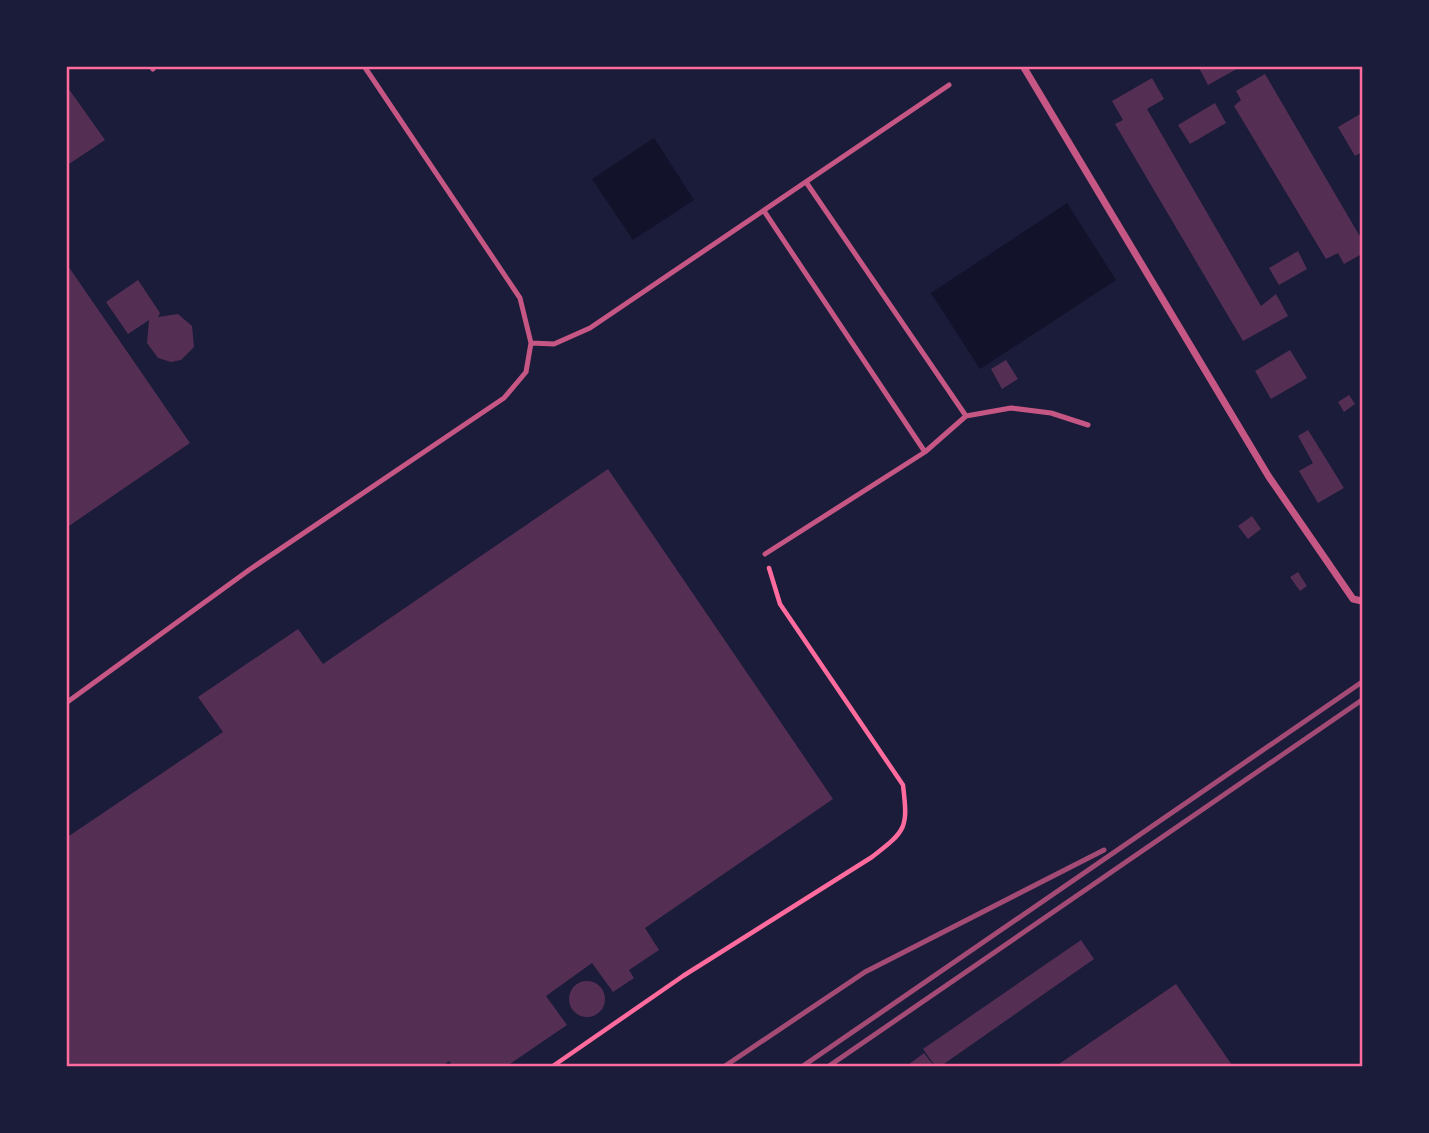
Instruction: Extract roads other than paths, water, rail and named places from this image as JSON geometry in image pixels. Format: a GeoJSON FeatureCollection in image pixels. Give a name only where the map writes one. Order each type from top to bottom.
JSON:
{"type":"FeatureCollection","features":[{"type":"Feature","properties":{"kind":"street"},"geometry":{"type":"LineString","coordinates":[[1023,66],[1269,477],[1353,600],[1363,601]]}},
{"type":"Feature","properties":{"kind":"lane"},"geometry":{"type":"LineString","coordinates":[[66,703],[249,570],[504,398],[526,372],[531,343],[520,298],[364,66]]}},
{"type":"Feature","properties":{"kind":"lane"},"geometry":{"type":"LineString","coordinates":[[531,343],[554,344],[590,328],[949,85]]}},
{"type":"Feature","properties":{"kind":"lane"},"geometry":{"type":"LineString","coordinates":[[806,182],[966,416]]}},
{"type":"Feature","properties":{"kind":"lane"},"geometry":{"type":"LineString","coordinates":[[764,211],[925,452]]}},
{"type":"Feature","properties":{"kind":"lane"},"geometry":{"type":"LineString","coordinates":[[765,554],[925,452],[966,416],[1011,408],[1051,413],[1087,425]]}},
{"type":"Feature","properties":{"kind":"railway"},"geometry":{"type":"LineString","coordinates":[[803,1066],[1362,682]]}},
{"type":"Feature","properties":{"kind":"railway"},"geometry":{"type":"LineString","coordinates":[[829,1066],[1362,700]]}},
{"type":"Feature","properties":{"kind":"railway"},"geometry":{"type":"LineString","coordinates":[[725,1066],[865,972],[1104,850]]}}]}
